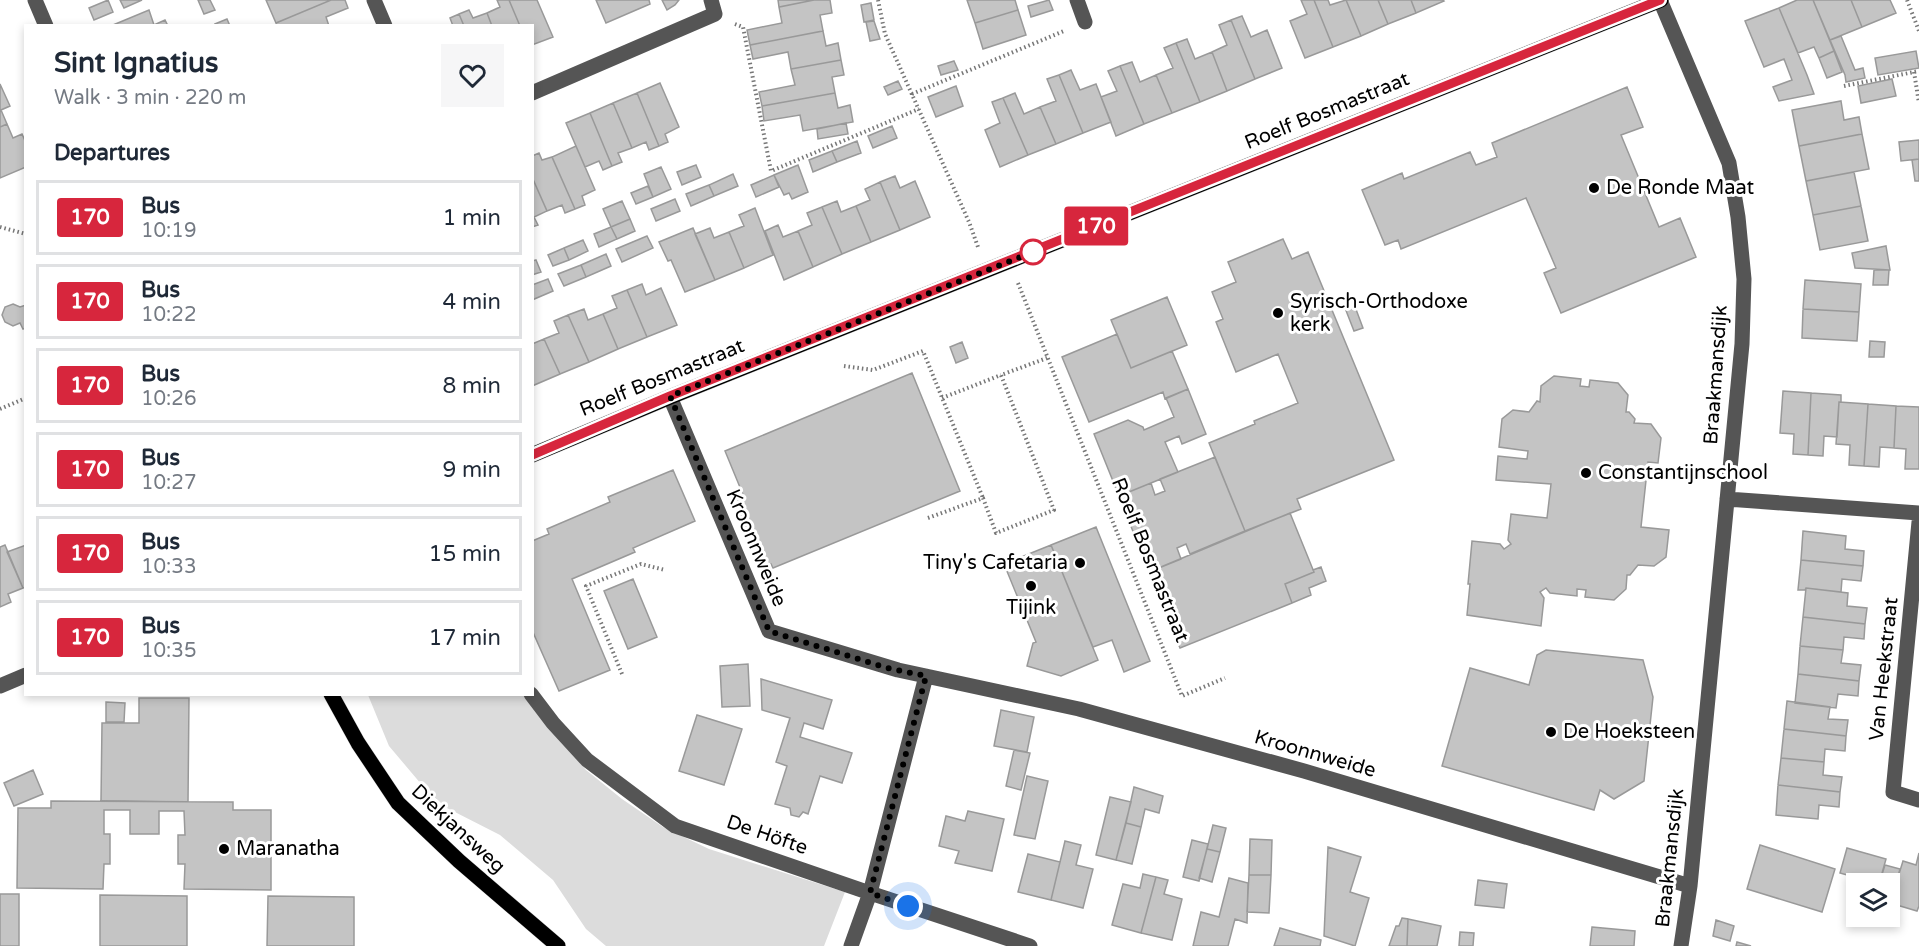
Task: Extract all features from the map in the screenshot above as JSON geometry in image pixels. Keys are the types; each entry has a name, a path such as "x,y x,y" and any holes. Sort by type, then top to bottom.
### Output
{"main road":[{"name":"Roelf Bosmastraat","path":"534,454 670,396 1660,0"},
{"name":"Diekjansweg","path":"332,696 358,743 398,803 459,861 558,946"}],"street":[{"path":"35,0 45,24"},
{"path":"374,0 384,24"},
{"path":"1077,0 1085,22"},
{"name":"Braakmansdijk","path":"1660,0 1729,163 1738,217 1744,279 1742,344 1689,886 1681,946"},
{"path":"534,92 713,7"},
{"name":"Kroonnweide","path":"670,396 769,631 887,668 1089,711 1304,771 1689,886"},
{"path":"1727,499 1919,513"},
{"name":"Van Heekstraat","path":"1919,522 1893,792 1919,800"},
{"path":"0,686 24,676"},
{"path":"851,946 870,893 926,676"},
{"name":"De Höfte","path":"533,696 553,723 587,760 675,826 1030,946"}],"path":[{"path":"879,0 885,34 969,222 986,271"},
{"path":"1907,0 1917,20 1919,31"},
{"path":"713,7 743,27 771,171 919,109"},
{"path":"912,94 1085,22"},
{"path":"1844,86 1917,72 1919,103"},
{"path":"0,227 24,233"},
{"name":"Roelf Bosmastraat","path":"1009,262 1182,696 1225,678"},
{"path":"844,366 873,370 923,351 996,533 1054,510 1001,375"},
{"path":"942,398 1048,358"},
{"path":"0,409 24,399"},
{"path":"928,518 983,498"},
{"path":"622,674 586,586 641,564 665,570"}],"shaded area":[{"path":"368,696 524,696 586,770 622,799 663,827 709,849 845,892 824,946 606,946 586,929 553,880 500,835 447,808 427,791 389,746"}],"building":[{"path":"108,0 113,12 94,20 89,8"},
{"path":"120,0 142,0 124,8"},
{"path":"198,0 210,0 215,10 204,14"},
{"path":"266,0 331,0 276,23"},
{"path":"331,0 345,0 348,8 326,17 328,24 276,23"},
{"path":"497,0 509,0 519,24 491,24 487,13 500,7"},
{"path":"509,0 537,0 553,37 534,44 534,24 519,24"},
{"path":"596,0 649,0 650,4 606,23"},
{"path":"662,0 679,0 667,10"},
{"path":"778,0 814,0 779,7"},
{"path":"814,0 830,0 832,13 820,15 823,31 750,45 747,30 782,23 779,7"},
{"path":"967,0 1015,0 1018,10 975,23"},
{"path":"1049,0 1053,10 1031,17 1028,6"},
{"path":"1301,0 1314,0 1333,47 1305,58 1290,21 1307,14"},
{"path":"1314,0 1328,0 1330,5 1346,0 1361,36 1333,47"},
{"path":"1346,0 1378,0 1388,24 1361,36"},
{"path":"1378,0 1411,0 1416,13 1388,24"},
{"path":"1411,0 1443,0 1444,1 1416,13"},
{"path":"1797,0 1813,0 1834,51 1819,58 1814,47 1798,53 1779,8"},
{"path":"1813,0 1851,0 1862,27 1830,40"},
{"path":"1851,0 1890,0 1896,13 1862,27"},
{"path":"871,3 874,20 864,22 861,5"},
{"path":"1779,8 1814,94 1779,101 1773,87 1792,80 1784,59 1764,67 1745,21"},
{"path":"149,10 154,24 115,24"},
{"path":"469,10 473,18 487,13 491,24 463,24 459,14"},
{"path":"1018,10 1026,35 983,49 975,23"},
{"path":"459,14 463,24 452,24 450,18"},
{"path":"1242,16 1251,37 1267,30 1282,68 1255,79 1231,20"},
{"path":"227,19 229,24 215,24"},
{"path":"1231,20 1255,79 1227,91 1212,52 1227,45 1219,25"},
{"path":"874,21 880,39 870,41 866,22"},
{"path":"823,31 826,46 838,43 841,60 791,69 788,52 753,59 750,45"},
{"path":"1841,36 1855,70 1863,68 1865,78 1846,82 1830,40"},
{"path":"1187,39 1195,59 1212,52 1227,91 1200,102 1176,43"},
{"path":"1176,43 1200,102 1172,113 1156,75 1173,68 1164,48"},
{"path":"1834,51 1842,72 1827,78 1819,58"},
{"path":"1916,51 1919,68 1878,75 1875,58"},
{"path":"841,60 844,75 832,77 835,93 762,106 759,92 795,85 791,69"},
{"path":"954,61 958,70 941,75 938,66"},
{"path":"1132,62 1140,82 1156,75 1172,113 1144,124 1120,66"},
{"path":"1120,66 1144,124 1116,136 1101,97 1117,91 1108,71"},
{"path":"1071,70 1080,90 1096,84 1111,122 1083,133 1059,75"},
{"path":"1059,75 1083,133 1056,144 1040,107 1056,101 1047,79"},
{"path":"1892,79 1896,96 1861,103 1858,86"},
{"path":"898,81 902,89 888,95 884,87"},
{"path":"660,83 679,127 665,134 668,142 659,146 637,93"},
{"path":"0,84 10,106 1,110 7,124 0,127"},
{"path":"956,86 963,106 936,117 928,97"},
{"path":"1627,87 1643,127 1621,135 1659,227 1680,218 1696,257 1561,313 1544,273 1556,268 1526,198 1401,249 1398,240 1385,245 1362,190 1402,173 1404,179 1470,152 1476,165 1497,157 1492,143"},
{"path":"637,93 659,146 649,150 646,142 632,148 613,103"},
{"path":"835,93 838,108 850,105 853,122 803,131 800,115 764,121 762,106"},
{"path":"1015,93 1024,114 1040,107 1056,144 1028,155 1003,98"},
{"path":"1003,98 1028,155 1000,167 985,130 1000,123 992,102"},
{"path":"1841,101 1844,120 1859,117 1862,134 1799,146 1792,110"},
{"path":"613,103 632,148 618,153 622,162 612,166 590,113"},
{"path":"590,113 612,166 603,170 599,161 585,167 566,123"},
{"path":"846,123 848,134 818,139 817,129"},
{"path":"7,124 13,138 22,134 24,168 0,178 0,127"},
{"path":"892,126 897,138 873,148 868,136"},
{"path":"1862,134 1869,169 1806,181 1799,146"},
{"path":"1919,140 1919,159 1901,161 1899,142"},
{"path":"857,141 861,153 837,162 832,151"},
{"path":"576,146 595,190 582,196 585,205 575,209 552,157"},
{"path":"832,151 837,162 813,172 809,160"},
{"path":"539,153 542,160 552,157 575,209 565,213 562,205 547,211 534,182 534,155"},
{"path":"1919,159 1919,181 1915,181 1912,160"},
{"path":"696,165 701,177 682,185 677,172"},
{"path":"798,165 808,192 792,199 789,193 784,195 774,175"},
{"path":"661,167 671,189 653,197 644,174"},
{"path":"1854,172 1861,206 1813,215 1806,181"},
{"path":"733,174 738,186 714,196 709,185"},
{"path":"774,175 779,187 756,197 751,185"},
{"path":"895,176 900,188 915,181 930,217 900,230 880,182"},
{"path":"534,182 547,211 534,217"},
{"path":"880,182 900,230 871,242 856,206 870,200 865,189"},
{"path":"709,185 714,196 691,206 686,194"},
{"path":"648,186 653,197 636,204 631,193"},
{"path":"675,199 680,211 656,221 651,209"},
{"path":"622,201 630,219 611,227 603,209"},
{"path":"837,201 841,212 856,206 871,242 842,254 822,207"},
{"path":"1861,206 1868,241 1820,250 1813,215"},
{"path":"822,207 842,254 813,267 798,231 812,225 807,213"},
{"path":"755,208 773,255 744,268 729,232 744,226 739,215"},
{"path":"630,219 635,231 617,239 611,227"},
{"path":"778,225 783,237 798,231 813,267 784,280 765,231"},
{"path":"611,227 617,239 599,247 594,234"},
{"path":"693,228 715,280 685,292 671,260 668,261 659,242"},
{"path":"710,228 714,238 729,232 744,268 715,280 695,234"},
{"path":"647,236 653,248 622,262 616,249"},
{"path":"1283,239 1292,259 1308,252 1394,460 1297,499 1301,509 1245,531 1209,443 1298,403 1278,354 1236,372 1216,322 1223,319 1212,292 1236,282 1228,262"},
{"path":"583,240 588,251 569,260 564,248"},
{"path":"1886,246 1890,270 1855,268 1852,253"},
{"path":"564,248 569,260 553,266 548,255"},
{"path":"606,254 611,266 586,277 581,265"},
{"path":"534,260 536,260 541,272 534,274"},
{"path":"581,265 586,277 564,286 558,274"},
{"path":"1874,270 1889,270 1888,285 1873,285"},
{"path":"548,279 553,291 534,299 534,284"},
{"path":"1805,280 1861,284 1859,312 1803,309"},
{"path":"642,284 646,295 661,288 677,325 647,337 627,290"},
{"path":"627,290 647,337 618,349 603,314 617,308 612,296"},
{"path":"1167,297 1187,345 1131,368 1111,320"},
{"path":"13,304 20,307 24,306 24,329 20,323 13,326 5,322 2,315 5,307"},
{"path":"1354,304 1363,328 1354,331 1345,308"},
{"path":"584,309 588,320 603,314 618,349 589,362 568,315"},
{"path":"1803,309 1859,312 1857,341 1802,338"},
{"path":"568,315 589,362 560,374 544,339 559,333 554,321"},
{"path":"1117,334 1131,368 1172,351 1188,389 1165,399 1163,392 1089,422 1062,357"},
{"path":"544,339 560,374 534,385 534,343"},
{"path":"1870,341 1885,342 1884,357 1869,357"},
{"path":"962,342 968,358 956,363 950,347"},
{"path":"912,373 960,491 773,568 771,564 762,568 734,501 744,497 725,451"},
{"path":"1554,376 1581,379 1580,386 1589,387 1590,380 1618,383 1628,395 1626,412 1629,412 1635,419 1634,423 1651,424 1661,438 1658,463 1648,462 1641,527 1669,530 1666,557 1654,566 1638,565 1630,575 1627,575 1626,589 1614,600 1585,597 1586,590 1577,589 1577,596 1550,593 1546,588 1540,592 1544,598 1541,626 1467,615 1472,541 1500,544 1504,549 1511,544 1508,540 1511,514 1547,518 1551,484 1496,480 1498,456 1527,459 1528,451 1499,447 1502,419 1513,410 1529,412 1537,401 1540,402 1541,386"},
{"path":"1188,389 1206,434 1182,444 1179,436 1165,442 1178,472 1119,496 1094,434 1128,420 1143,427 1144,430 1174,417 1166,398"},
{"path":"1783,391 1811,393 1808,455 1793,454 1794,434 1780,433"},
{"path":"1811,393 1841,395 1837,437 1824,436 1823,456 1808,455"},
{"path":"1839,402 1868,404 1864,466 1849,465 1850,445 1836,444"},
{"path":"1868,404 1896,406 1894,448 1880,447 1879,467 1864,466"},
{"path":"1896,406 1919,407 1919,469 1905,469 1906,449 1894,448"},
{"path":"1215,457 1245,531 1190,554 1186,544 1177,548 1181,559 1149,572 1119,496 1151,483 1155,495 1165,491 1160,479"},
{"path":"673,470 695,521 633,548 635,552 572,579 610,670 559,691 534,635 534,540 549,534 547,529 610,502 608,497"},
{"path":"1290,513 1314,572 1285,584 1292,603 1180,648 1149,572"},
{"path":"1096,527 1150,661 1124,672 1112,640 1093,647 1051,545"},
{"path":"1803,531 1846,536 1845,549 1864,551 1863,566 1801,560"},
{"path":"5,545 23,588 8,594 11,602 0,607 0,547"},
{"path":"1051,545 1098,660 1061,676 1027,666 1033,643 1036,642 1004,564"},
{"path":"24,546 24,588 23,588 7,552"},
{"path":"1801,560 1863,566 1861,581 1842,579 1841,592 1806,588 1798,590"},
{"path":"1321,567 1326,581 1309,588 1311,595 1292,603 1285,584"},
{"path":"633,579 657,637 628,649 604,591"},
{"path":"1806,588 1848,593 1847,606 1867,608 1865,624 1803,617"},
{"path":"1803,617 1865,624 1864,639 1844,637 1843,650 1800,646"},
{"path":"1800,646 1843,650 1841,663 1861,665 1859,681 1798,674"},
{"name":"De Hoeksteen","path":"1546,650 1643,660 1653,697 1644,781 1614,799 1600,790 1594,810 1442,766 1470,668 1529,685 1537,655"},
{"path":"748,664 750,706 722,707 720,666"},
{"path":"1798,674 1859,681 1858,696 1838,694 1836,708 1795,703"},
{"path":"761,679 832,700 823,729 804,723 800,737 852,753 842,783 820,776 808,814 803,812 799,817 791,815 790,808 775,804 787,766 776,762 790,718 762,710"},
{"path":"139,698 189,698 188,802 101,801 102,723 139,723"},
{"path":"1787,701 1830,707 1828,719 1848,720 1846,736 1784,729"},
{"path":"106,702 125,703 124,722 106,722"},
{"path":"1001,710 1034,717 1027,752 994,746"},
{"path":"697,715 742,729 724,785 679,771"},
{"path":"1784,729 1846,736 1845,751 1825,749 1824,762 1781,758"},
{"path":"1014,750 1030,753 1021,790 1006,786"},
{"path":"1781,758 1824,762 1823,775 1842,777 1840,792 1778,785"},
{"path":"33,770 43,794 14,806 4,783"},
{"path":"1027,776 1048,781 1035,839 1014,835"},
{"path":"1778,785 1840,792 1839,807 1819,805 1818,819 1776,815"},
{"path":"1134,787 1163,796 1159,813 1145,809 1141,827 1126,823"},
{"path":"1110,797 1131,802 1116,860 1096,855"},
{"name":"Maranatha","path":"51,801 233,802 233,810 271,810 271,890 184,889 185,864 178,864 178,835 185,835 184,811 159,811 159,834 130,834 130,810 104,810 104,834 110,834 110,864 104,864 103,889 17,888 18,808 51,808"},
{"path":"968,811 1004,819 992,871 955,863 959,851 939,846 946,816 965,821"},
{"path":"1126,823 1141,827 1132,864 1116,860"},
{"path":"1213,825 1226,828 1220,852 1207,849"},
{"path":"1250,839 1272,840 1271,875 1249,875"},
{"path":"1192,840 1208,844 1199,881 1183,877"},
{"path":"1065,841 1081,845 1076,865 1093,869 1083,908 1051,900"},
{"path":"1760,845 1835,869 1822,912 1747,889"},
{"path":"1328,847 1361,857 1350,892 1369,898 1355,946 1324,936"},
{"path":"1847,848 1886,859 1882,873 1840,873"},
{"path":"1207,849 1220,852 1212,882 1199,878"},
{"path":"1919,853 1919,906 1917,911 1900,906 1899,873 1903,861 1916,865"},
{"path":"1028,854 1060,862 1051,900 1018,892"},
{"path":"1885,865 1900,869 1899,873 1882,873"},
{"path":"1143,874 1156,877 1141,933 1112,925 1123,884 1140,888"},
{"path":"1249,875 1271,875 1269,913 1247,912"},
{"path":"1156,877 1168,880 1164,894 1182,899 1172,940 1141,933"},
{"path":"1229,878 1248,883 1247,923 1235,919 1228,946 1193,946 1201,912 1219,917"},
{"path":"1478,880 1507,884 1504,908 1475,905"},
{"path":"0,894 19,894 19,946 0,946"},
{"path":"100,895 187,896 187,946 100,946"},
{"name":"Maranatha","path":"268,896 354,897 354,946 267,946"},
{"path":"1402,918 1408,919 1407,946 1389,946 1396,926 1399,926"},
{"path":"1408,919 1441,926 1437,946 1407,946"},
{"path":"1716,920 1734,926 1730,941 1713,936"},
{"path":"1592,927 1635,931 1634,946 1590,946"},
{"path":"1280,928 1321,940 1320,946 1274,946"},
{"path":"1460,932 1474,933 1473,946 1459,946"},
{"path":"1737,942 1751,946 1736,946"}],"bus line":[{"name":"170","path":"534,454 670,396 1660,0"}],"place":[{"name":"De Ronde Maat","path":"1594,188"},
{"name":"Syrisch-Orthodoxe kerk","path":"1278,313"},
{"name":"Constantijnschool","path":"1586,473"},
{"name":"Tiny's Cafetaria","path":"1080,563"},
{"name":"Tijink","path":"1031,586"},
{"name":"De Hoeksteen","path":"1551,732"},
{"name":"Maranatha","path":"224,849"}],"route":[{"path":"908,906 870,893 926,676 887,668 769,631 670,396 1033,252"}]}
